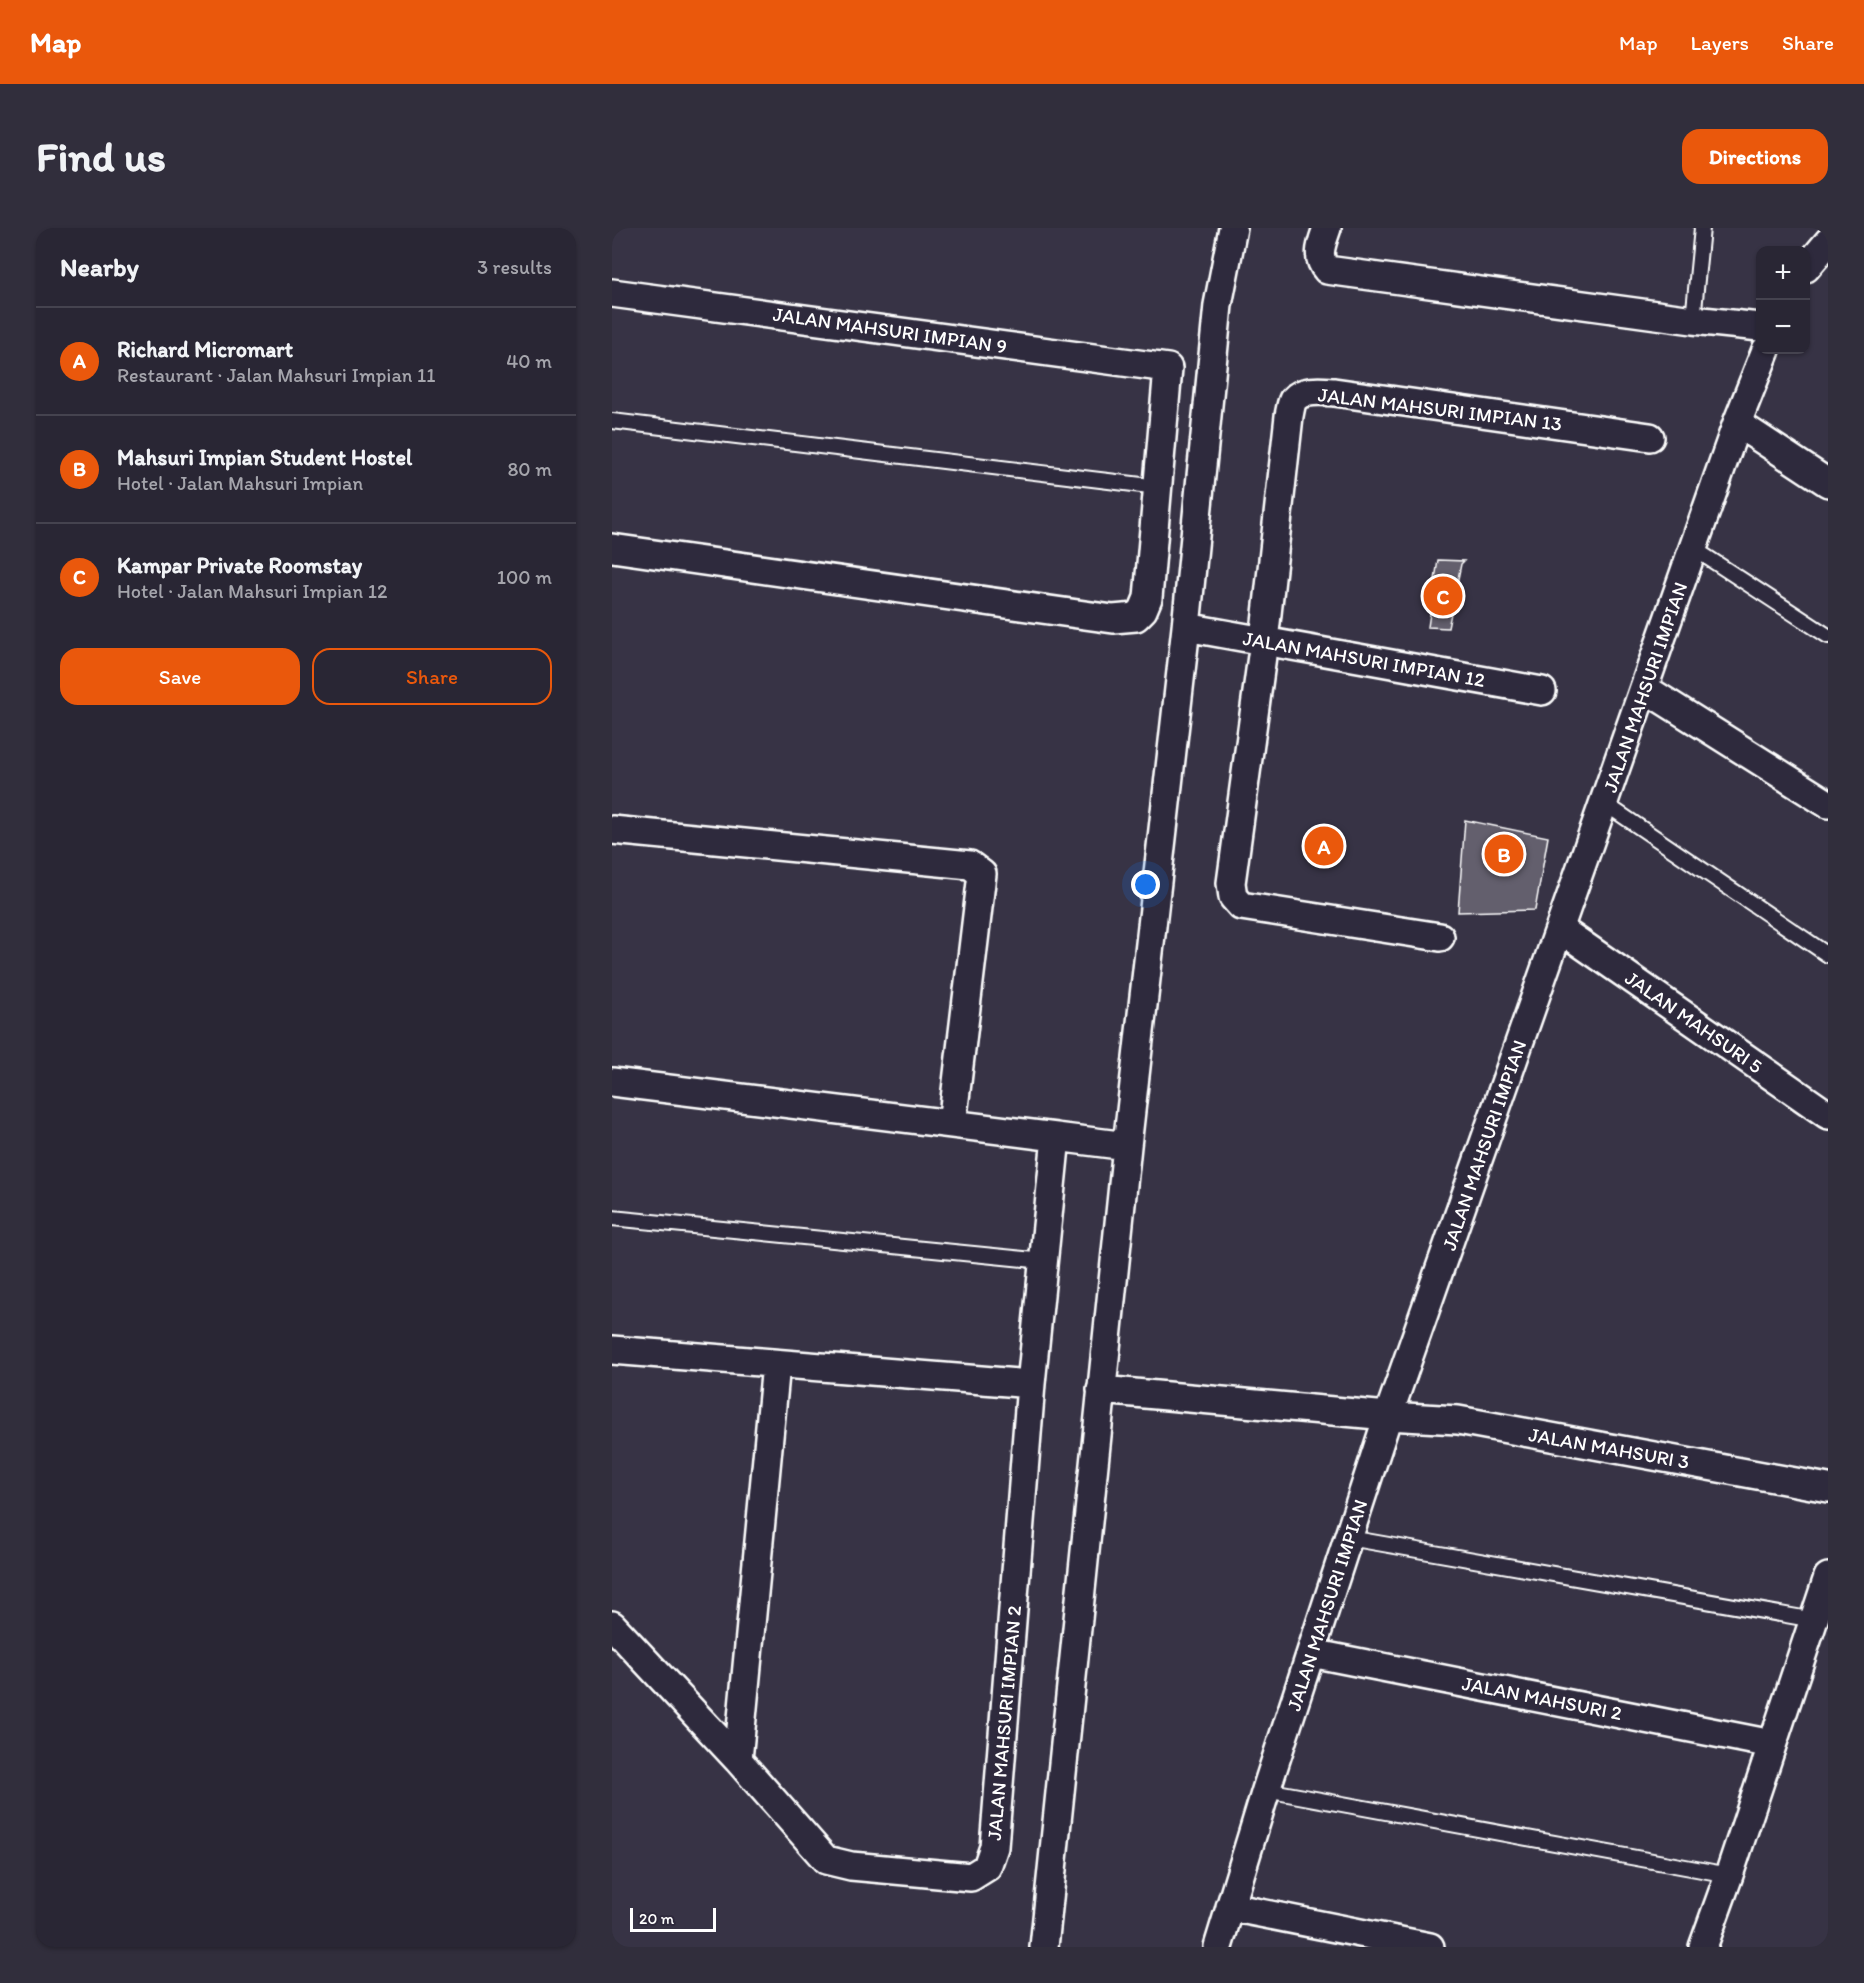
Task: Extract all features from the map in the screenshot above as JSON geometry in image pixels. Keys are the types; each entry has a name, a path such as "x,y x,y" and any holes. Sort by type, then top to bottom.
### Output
{"street":[{"path":"1044,1947 1126,1146 1186,627 1218,305 1233,228"},
{"path":"1327,228 1320,252 1321,264 1327,270 1756,326"},
{"path":"1810,263 1828,242"},
{"name":"JALAN MAHSURI IMPIAN 9","path":"612,293 1168,368 1158,487"},
{"name":"JALAN MAHSURI IMPIAN","path":"1218,1947 1266,1790 1388,1416 1737,423 1764,354"},
{"name":"JALAN MAHSURI IMPIAN 13","path":"1440,937 1240,906 1233,897 1231,883 1264,641 1289,416 1293,400 1303,394 1317,391 1334,392 1650,437"},
{"path":"1737,423 1828,483"},
{"path":"612,548 1113,619 1136,617 1148,598 1158,487"},
{"name":"JALAN MAHSURI IMPIAN 12","path":"1186,627 1542,691"},
{"path":"1644,688 1828,804"},
{"path":"612,830 970,865 981,874 952,1124"},
{"name":"JALAN MAHSURI 5","path":"1560,929 1828,1115"},
{"path":"612,1082 1126,1146"},
{"name":"JALAN MAHSURI IMPIAN 2","path":"612,1625 738,1760 826,1860 851,1866 971,1877 987,1867 994,1847 1031,1384 1056,1137"},
{"path":"612,1350 1031,1384"},
{"path":"738,1760 776,1364"},
{"name":"JALAN MAHSURI 3","path":"1101,1390 1388,1416 1458,1420 1828,1488"},
{"path":"1703,1947 1730,1875 1828,1577"},
{"name":"JALAN MAHSURI 2","path":"1311,1653 1772,1744"},
{"path":"1230,1907 1430,1947"}],"lane":[{"path":"1693,320 1702,228"},
{"path":"612,421 1158,487"},
{"path":"1693,548 1828,636"},
{"path":"1604,803 1828,955"},
{"path":"612,1218 1044,1261"},
{"path":"1349,1539 1814,1620"},
{"path":"1266,1790 1730,1875"}],"building":[{"path":"1438,560 1464,561 1461,564 1448,628 1428,627"},
{"path":"1465,820 1548,837 1535,910 1458,912"}],"place":[{"name":"Kampar Private Roomstay","path":"1443,596"},
{"name":"Richard Micromart","path":"1324,846"},
{"name":"Mahsuri Impian Student Hostel","path":"1504,854"}]}
